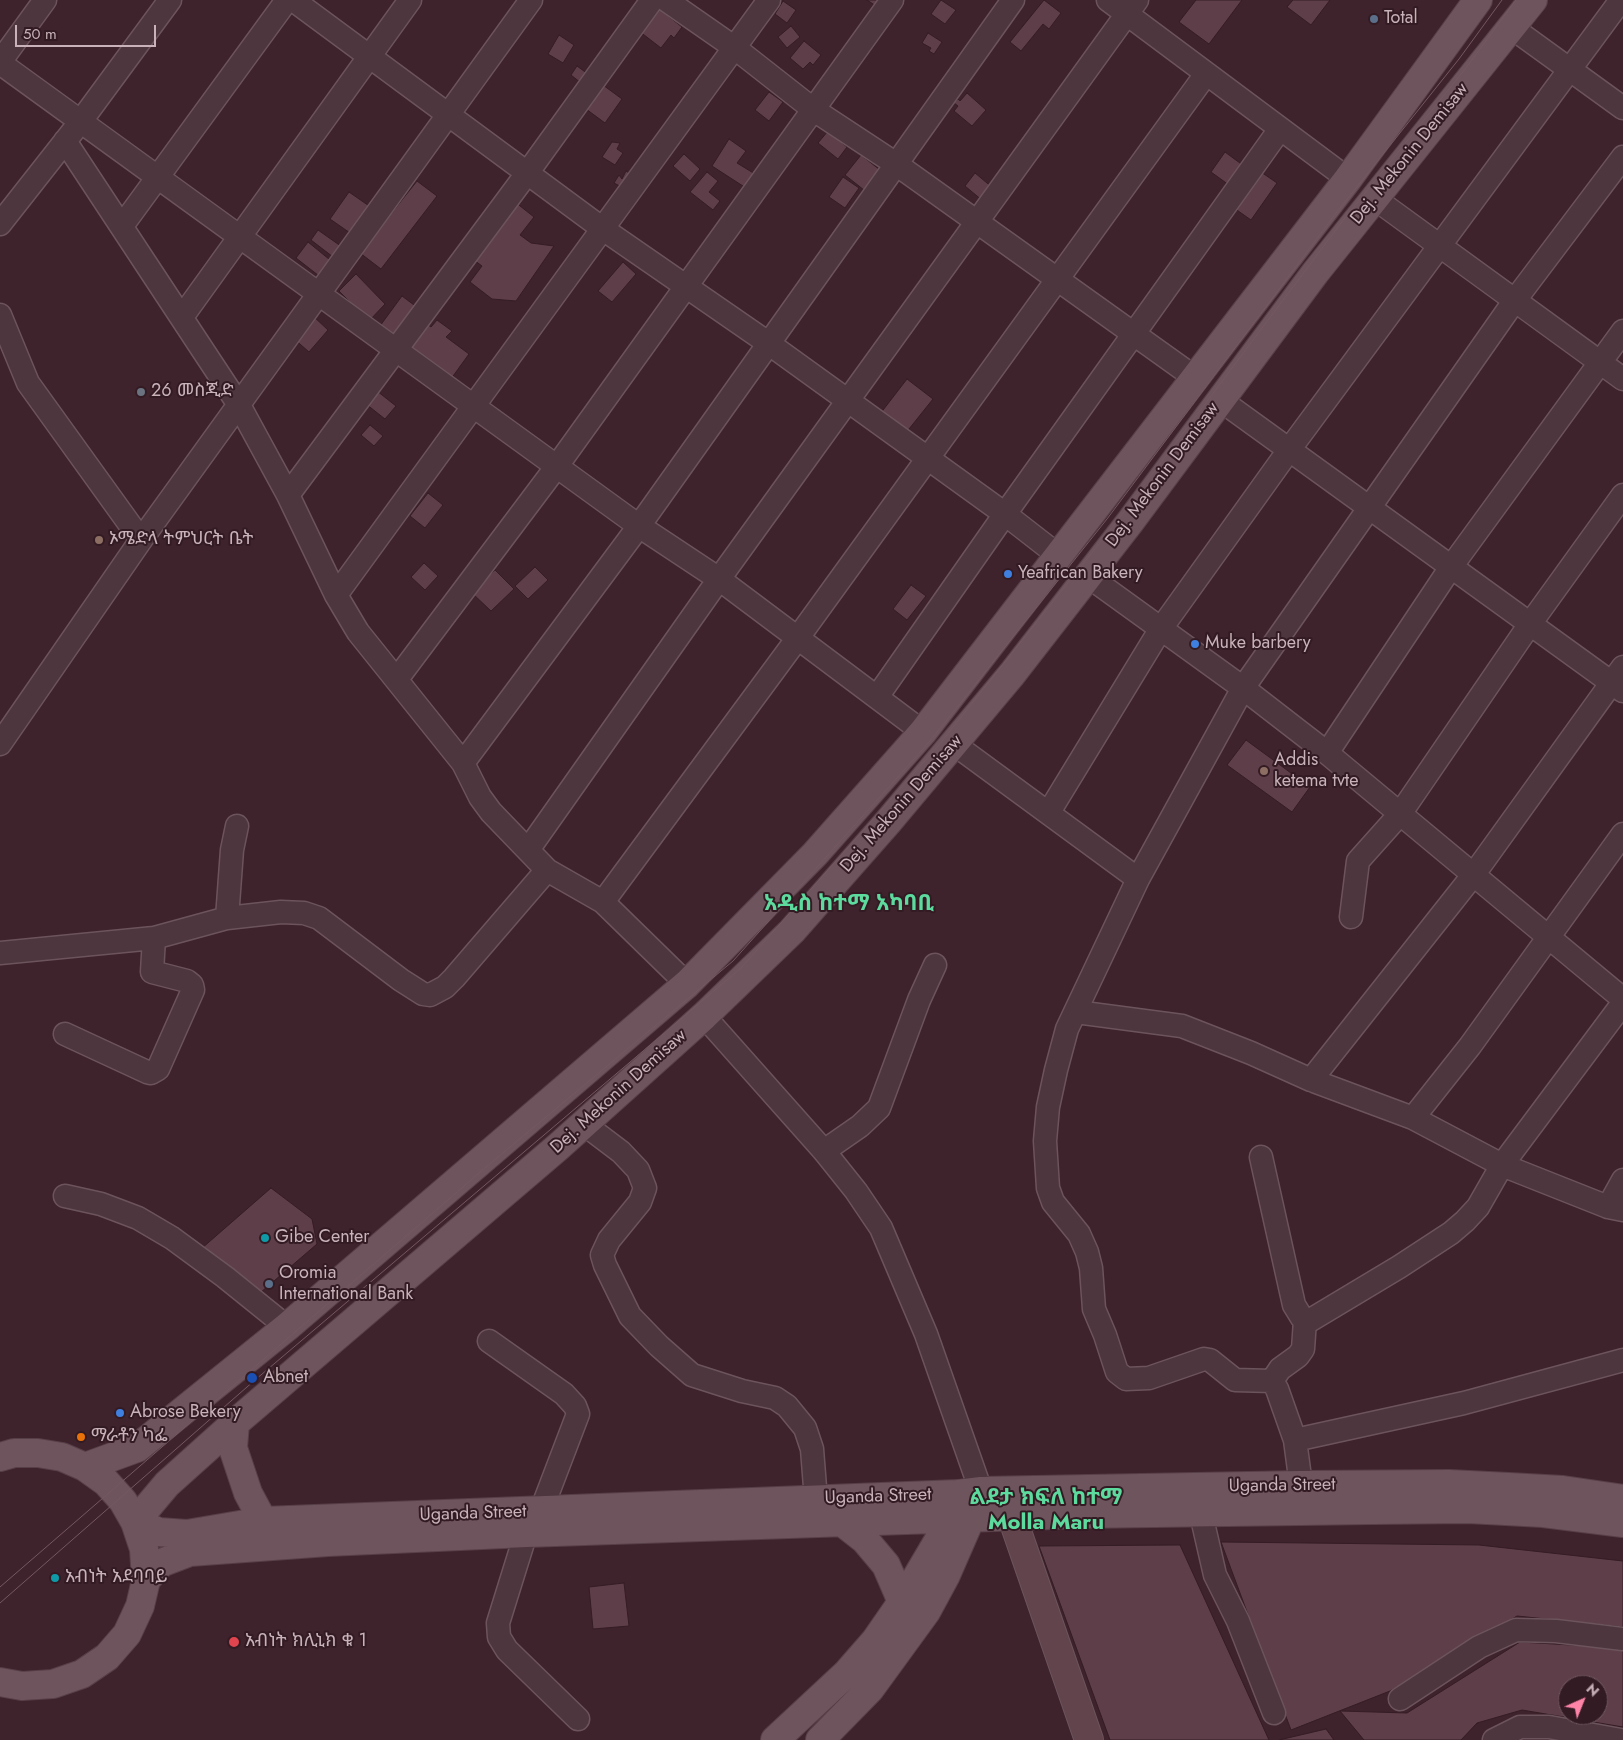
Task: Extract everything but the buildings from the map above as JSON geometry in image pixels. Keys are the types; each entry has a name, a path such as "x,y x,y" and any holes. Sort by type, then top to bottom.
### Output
{"main road":[{"name":"Dej. Mekonin Demisaw","path":"85,1467 136,1448 287,1327 687,984 814,854 923,732 1348,179 1478,0"},
{"name":"Dej. Mekonin Demisaw","path":"135,1522 162,1489 236,1423 584,1124 704,1016 792,931 954,744 1088,576 1219,399 1374,198 1533,0"},
{"path":"236,1423 233,1448 248,1493 263,1521"},
{"path":"0,1457 14,1453 38,1453 62,1458 85,1467 106,1482 118,1495 135,1522 144,1549 146,1580 140,1606 127,1634 107,1657 82,1674 53,1684 22,1686 0,1682"},
{"name":"Uganda Street","path":"135,1522 159,1532 187,1534 263,1521 842,1522 966,1505 1300,1485 1469,1485 1563,1490 1623,1499"},
{"name":"Uganda Street","path":"146,1580 161,1563 190,1552 328,1542 533,1522 816,1500 966,1505 1012,1516 1468,1509 1543,1513 1623,1523"},
{"path":"775,1740 847,1673 875,1641 966,1505"},
{"path":"820,1740 870,1689 901,1649 926,1612 966,1505"},
{"path":"1012,1516 1089,1740"},
{"path":"842,1522 865,1540 886,1565 902,1602"}],"street":[{"path":"45,0 0,63 156,178 320,293 639,526 719,579 923,732"},
{"path":"0,224 81,121 170,0"},
{"path":"122,226 287,0"},
{"path":"293,0 528,172 602,229 848,400 1005,514 1059,556"},
{"path":"182,318 410,0"},
{"path":"0,744 141,540 531,0"},
{"path":"288,495 528,172 652,0"},
{"path":"666,0 735,48 814,110 896,164 1134,336 1194,377"},
{"path":"336,595 769,0"},
{"path":"397,679 557,466 892,0"},
{"path":"463,763 639,526 1013,0"},
{"path":"1108,0 1132,7 1206,74 1348,179"},
{"path":"1049,812 1160,630 1289,450 1621,0"},
{"path":"528,850 719,579 1132,7"},
{"path":"1511,28 1623,108"},
{"path":"603,902 797,639 1206,74"},
{"path":"877,697 1005,514 1134,336 1280,129"},
{"path":"65,141 239,405 288,495 336,595 358,632 463,763 486,804 528,850 547,870 603,902 687,984"},
{"path":"1272,1381 1235,1380 1210,1360 1204,1359 1149,1378 1126,1378 1117,1372 1106,1334 1094,1309 1091,1268 1087,1252 1079,1234 1053,1202 1048,1188 1045,1141 1048,1107 1067,1029 1138,879 1243,688 1515,300 1623,157"},
{"path":"1374,198 1623,378"},
{"path":"0,315 28,383 141,540"},
{"path":"1327,752 1451,567 1623,331"},
{"path":"1219,399 1530,624 1619,680 1474,874 1311,1080"},
{"path":"1351,917 1358,861 1400,814 1530,624 1623,495"},
{"path":"1088,576 1160,630 1243,688 1327,752 1474,874 1548,939 1623,999"},
{"path":"954,744 1138,879"},
{"path":"228,918 232,850 237,826"},
{"path":"1413,1118 1470,1046 1623,834"},
{"path":"0,953 154,938 228,918 281,912 304,913 319,918 408,984 423,994 430,995 445,987 454,978 547,870"},
{"path":"65,1034 151,1074 158,1069 193,990 192,985 187,981 152,972 154,938"},
{"path":"824,1151 860,1126 879,1108 919,1000 935,965"},
{"path":"1305,1320 1315,1319 1352,1297 1451,1233 1478,1207 1502,1166 1623,1003"},
{"path":"1076,1012 1182,1026 1251,1053 1311,1080 1413,1118 1502,1166 1615,1208 1623,1180"},
{"path":"704,1016 824,1151 870,1210 895,1258 926,1334 966,1505"},
{"path":"584,1124 621,1152 638,1170 646,1188 640,1202 609,1240 602,1254 605,1265 630,1316 658,1346 692,1375 742,1391 775,1398 787,1406 806,1428 810,1442 816,1500"},
{"path":"1261,1157 1294,1305 1305,1320 1303,1349 1298,1356 1280,1369 1272,1381"},
{"path":"65,1196 101,1204 138,1218 155,1228 225,1277 287,1327"},
{"path":"489,1341 564,1394 575,1406 578,1414 533,1522 498,1623 499,1637 507,1650 578,1719"},
{"path":"1295,1440 1464,1403 1623,1360"},
{"path":"1272,1381 1277,1389 1295,1440 1300,1485"},
{"path":"1202,1514 1215,1575 1238,1621 1274,1713"},
{"path":"1400,1699 1478,1647 1516,1630 1556,1631 1623,1639"},
{"path":"1494,1740 1520,1727 1549,1727 1621,1740"}],"tram line":[{"path":"0,1587 486,1167 733,961 930,741 1107,519 1336,213 1459,59 1502,0"},
{"path":"0,1603 255,1380 741,968 938,746 1114,525 1344,219 1466,68 1516,0"}],"place":[{"name":"Total","path":"1374,19"},
{"name":"26 መስጂድ","path":"141,392"},
{"name":"ኦሜድላ ትምህርት ቤት","path":"99,540"},
{"name":"Yeafrican Bakery","path":"1008,574"},
{"name":"Muke barbery","path":"1195,644"},
{"name":"Addis ketema tvte","path":"1264,771"},
{"name":"Gibe Center","path":"265,1238"},
{"name":"Oromia International Bank","path":"269,1284"},
{"name":"Abnet","path":"252,1378"},
{"name":"Abrose Bekery","path":"120,1413"},
{"name":"ማራቶን ካፌ","path":"81,1437"},
{"name":"አብነት አደባባይ","path":"55,1578"},
{"name":"አብነት ክሊኒክ ቁ 1","path":"234,1642"}],"district":[{"name":"አዲስ ከተማ አካባቢ","path":"849,905"},
{"name":"ልደታ ክፍለ ከተማ Molla Maru","path":"1046,1512"}]}
